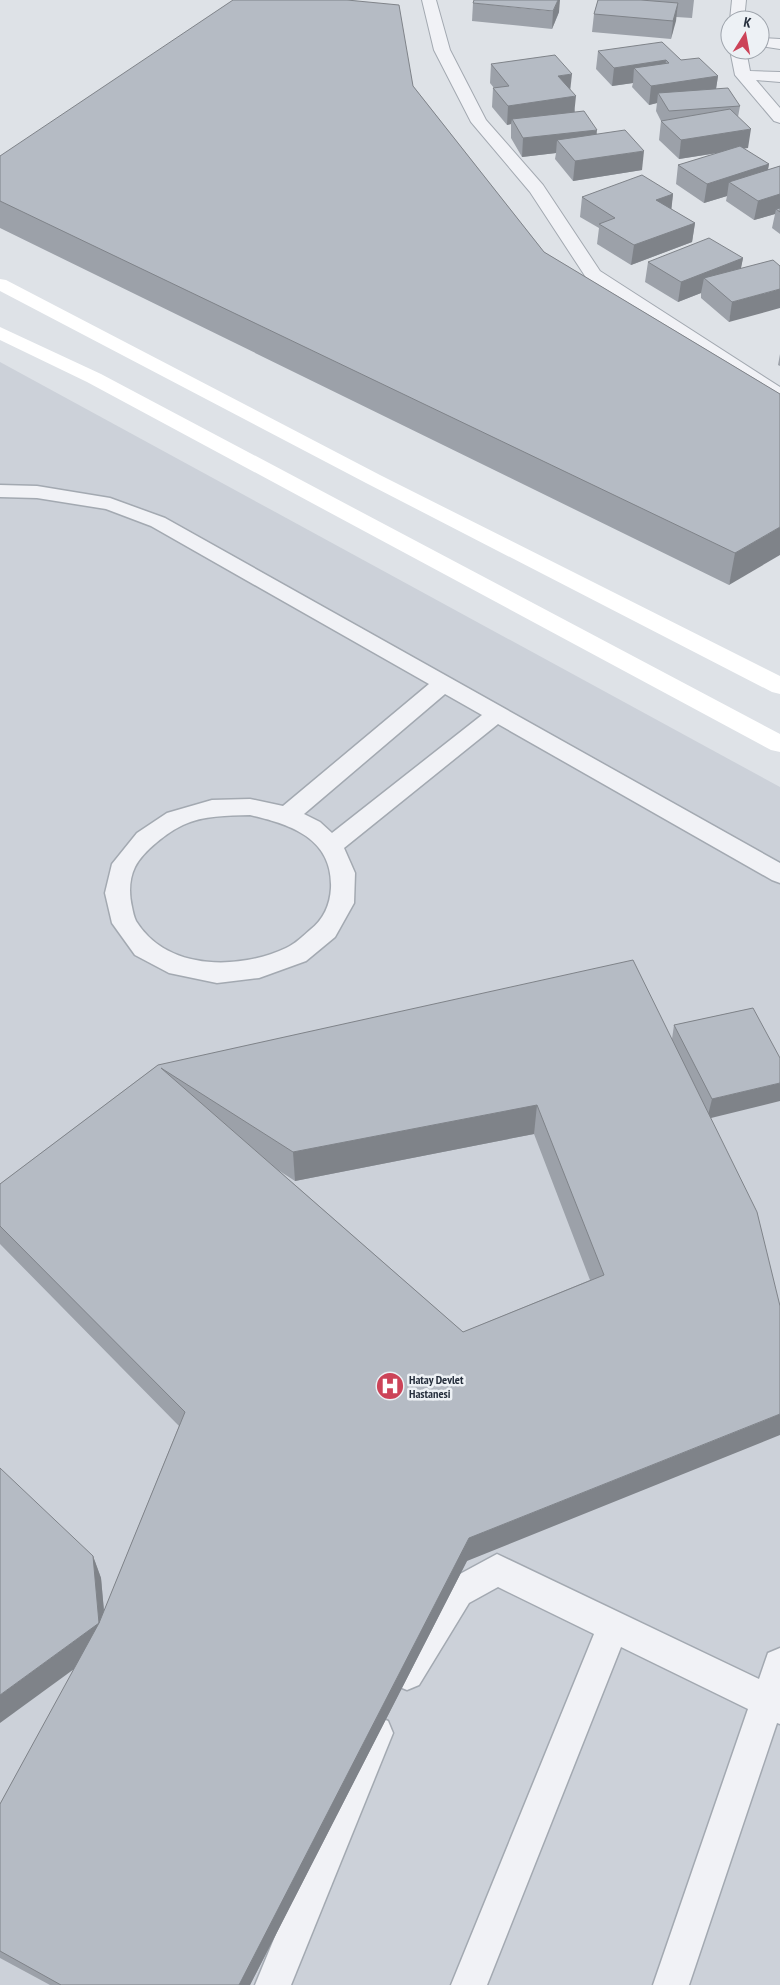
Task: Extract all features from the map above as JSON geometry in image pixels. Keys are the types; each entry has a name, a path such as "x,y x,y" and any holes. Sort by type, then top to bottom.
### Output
{"street":[{"path":"429,0 442,50 478,122 538,189 593,275 780,396"},
{"path":"740,60 744,75 780,118"},
{"path":"744,75 780,77"},
{"path":"0,284 374,479 780,686"},
{"path":"0,333 94,378 780,744"}],"lane":[{"path":"0,491 37,492 110,504 158,522 780,874"},
{"path":"287,815 444,684"},
{"path":"331,846 497,714"},
{"path":"250,807 287,815 312,828 331,846 343,873 342,903 326,931 297,954 259,969 218,973 178,966 144,948 124,923 117,894 124,864 145,839 175,819 212,808 250,807"},
{"path":"273,1985 389,1702 458,1592 497,1570 774,1704"},
{"path":"469,1985 613,1626"},
{"path":"671,1985 774,1704 780,1665"}],"shaded area":[{"name":"Hatay Devlet Hastanesi","path":"0,362 780,787 780,1985 0,1985"}],"building":[{"path":"233,0 347,0 399,5 413,86 544,252 780,394 780,527 735,553 0,201 0,156"},
{"path":"474,0 558,0 553,11 473,3"},
{"path":"598,0 641,0 678,3 673,21 594,14"},
{"path":"662,42 681,60 699,58 718,76 651,86 634,68 669,63 666,60 614,68 598,51"},
{"path":"555,55 572,74 558,76 576,96 508,106 493,88 509,86 491,64"},
{"path":"728,88 740,106 669,111 658,93"},
{"path":"730,109 751,129 681,140 661,121"},
{"path":"584,111 597,130 523,138 512,119"},
{"path":"625,130 644,151 575,161 557,140"},
{"path":"740,146 769,164 707,184 678,165"},
{"path":"780,166 780,194 758,201 729,182"},
{"path":"642,175 673,194 656,200 695,223 634,245 599,224 615,218 582,197"},
{"path":"709,238 743,258 681,282 648,262"},
{"path":"773,260 780,266 780,289 732,302 704,278"},
{"path":"633,960 757,1212 780,1306 780,1414 469,1538 239,1985 61,1985 0,1951 0,1804 99,1623 185,1412 0,1226 0,1184 158,1065","holes":["161,1068 293,1152 537,1105 604,1275 463,1332"]},
{"path":"753,1008 780,1058 780,1083 712,1099 674,1025"},
{"path":"0,1468 93,1556 99,1623 0,1695"}],"place":[{"name":"Hatay Devlet Hastanesi","path":"390,1386"}]}
